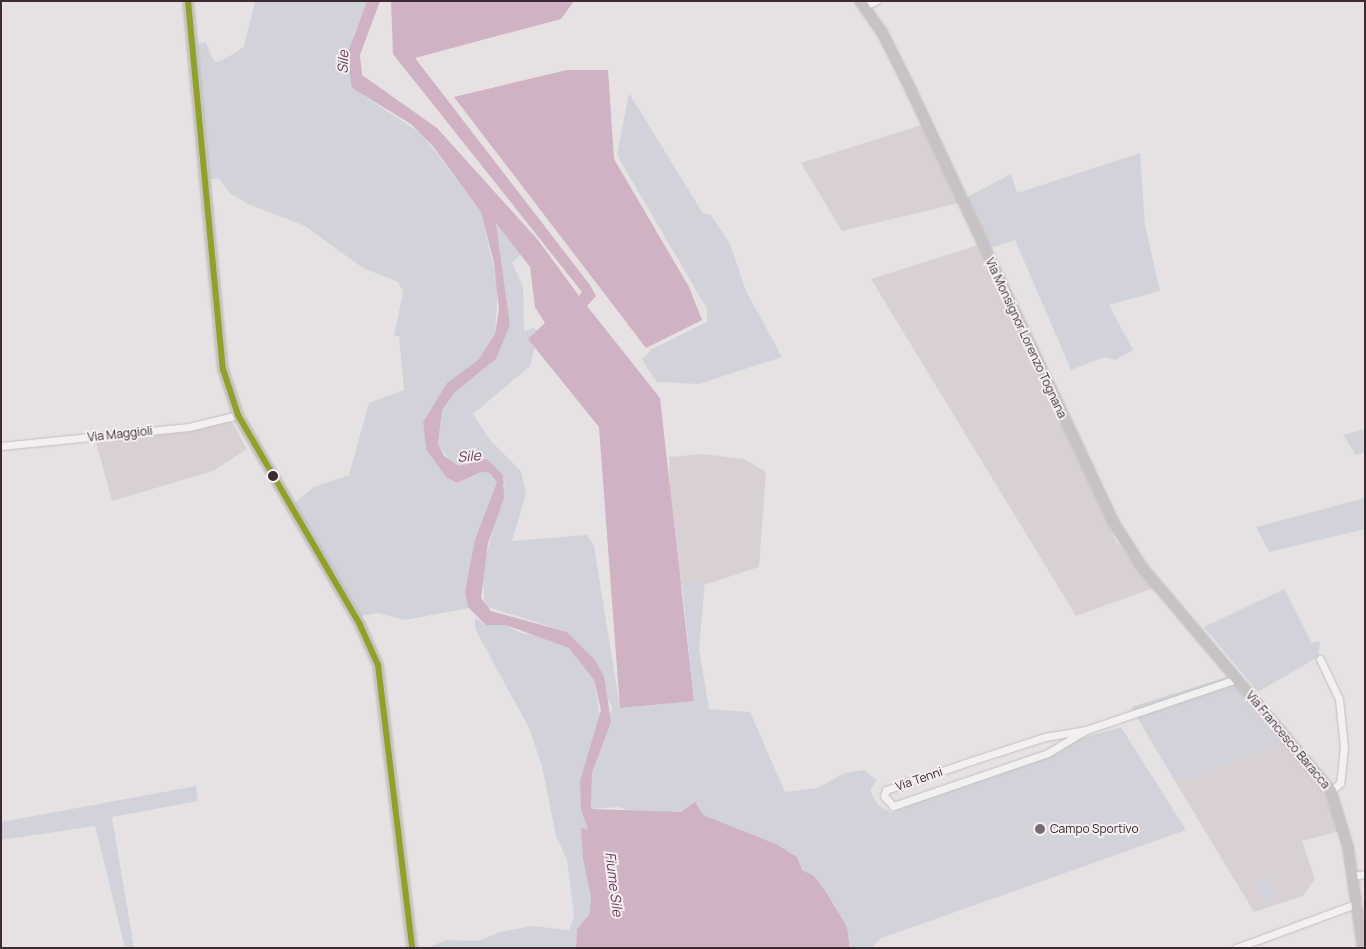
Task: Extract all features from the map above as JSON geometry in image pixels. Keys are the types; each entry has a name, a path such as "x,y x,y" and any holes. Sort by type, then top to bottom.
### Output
{"street":[{"path":"188,1 220,352 238,415 373,653 382,688 412,948"},
{"path":"862,4 876,1"},
{"name":"Via Monsignor Lorenzo Tognana","path":"862,4 911,90 1112,520 1142,567 1219,657"},
{"name":"Via Maggioli","path":"1,446 189,427 238,415"},
{"name":"Via Francesco Baracca","path":"1219,657 1331,791 1353,876 1363,948"},
{"name":"Via Francesco Baracca","path":"1320,659 1339,699 1344,748 1340,783 1331,791"},
{"name":"Via Tenni","path":"1086,730 1058,746 893,806 884,796 886,790 1055,735 1086,730 1237,679"},
{"path":"1055,735 1058,746"},
{"path":"1353,876 1365,874"},
{"path":"1236,948 1358,903"}],"shaded area":[{"path":"255,1 367,1 353,37 352,88 422,134 481,212 498,287 495,334 478,360 447,384 423,422 426,449 446,477 457,483 481,472 490,473 497,481 475,539 465,592 469,608 405,620 378,613 360,616 293,504 314,487 349,475 369,403 404,390 399,336 394,336 403,292 398,282 363,268 305,226 248,204 230,193 219,179 207,179 195,44 206,42 213,60 218,62 237,52 244,46"},
{"path":"629,93 702,212 711,215 730,244 746,291 782,357 699,384 657,382 642,359 652,349 707,322 707,309 617,155"},
{"path":"922,125 959,203 842,231 801,163"},
{"path":"1140,153 1145,225 1160,291 1109,305 1133,350 1116,360 1104,357 1071,370 1015,240 990,248 967,197 1011,174 1017,193"},
{"path":"496,222 524,252 512,263 523,286 524,331 534,328 539,333 530,366 473,414 490,440 521,471 526,494 512,541 587,535 594,546 620,708 694,701 682,584 705,581 699,649 709,709 750,712 785,792 817,788 845,773 864,770 877,780 870,790 878,805 891,813 1067,742 1121,727 1186,830 882,938 870,948 850,948 847,927 826,892 814,876 802,870 797,857 776,844 703,815 638,814 619,807 591,809 592,773 612,707 567,632 485,606 482,571 505,484 475,460 459,466 451,462 438,445 442,412 455,392 496,359 510,325"},
{"path":"978,245 1117,543 1156,587 1076,616 871,279"},
{"path":"232,422 247,449 213,471 112,501 96,442"},
{"path":"1365,429 1365,452 1356,455 1343,435"},
{"path":"703,454 744,459 766,472 759,567 707,584 672,585 669,457"},
{"path":"1365,498 1365,529 1269,552 1256,527"},
{"path":"1284,589 1312,643 1320,641 1318,657 1258,692 1204,627"},
{"path":"475,618 486,625 506,625 521,633 549,637 569,648 594,680 601,723 581,809 588,830 583,859 591,897 589,915 577,929 576,948 427,948 446,940 479,941 500,932 533,926 569,930 574,916 567,860 556,836 542,766 529,728 475,629"},
{"path":"1230,676 1287,740 1176,783 1131,707"},
{"path":"1287,740 1327,791 1340,831 1302,841 1315,879 1303,896 1254,912 1176,783"},
{"path":"196,786 198,801 112,817 134,948 125,948 95,826 1,840 1,822"},
{"path":"1269,877 1277,900 1265,904 1258,881"}],"water":[{"name":"Fiume Sile","path":"367,1 380,1 360,55 362,75 437,128 538,240 579,296 582,292 393,54 391,1 574,1 561,19 415,58 590,285 596,296 587,306 660,398 694,701 620,708 599,427 528,339 545,323 535,307 530,267 496,223 510,325 496,359 455,392 442,411 438,444 444,456 459,466 487,459 503,475 504,498 488,543 481,598 491,611 567,632 594,659 604,676 611,722 592,773 591,809 681,812 695,802 703,815 776,844 797,857 802,870 814,876 826,892 847,927 850,948 576,948 577,929 589,915 591,898 583,859 581,828 588,830 581,809 580,781 601,710 594,680 569,648 506,625 486,625 468,607 465,592 475,539 497,482 490,473 481,472 457,483 446,477 426,449 423,422 447,383 478,360 495,334 499,309 494,263 481,212 432,145 411,124 352,88 347,55"},
{"path":"567,70 608,70 614,159 689,287 702,320 646,348 454,97"}],"transit line":[{"path":"188,1 223,369 238,415 360,625 378,665 412,948"}],"place":[{"name":"Campo Sportivo","path":"1040,829"}],"water label":[{"name":"Sile","path":"343,62"},
{"name":"Sile","path":"469,456"}]}
